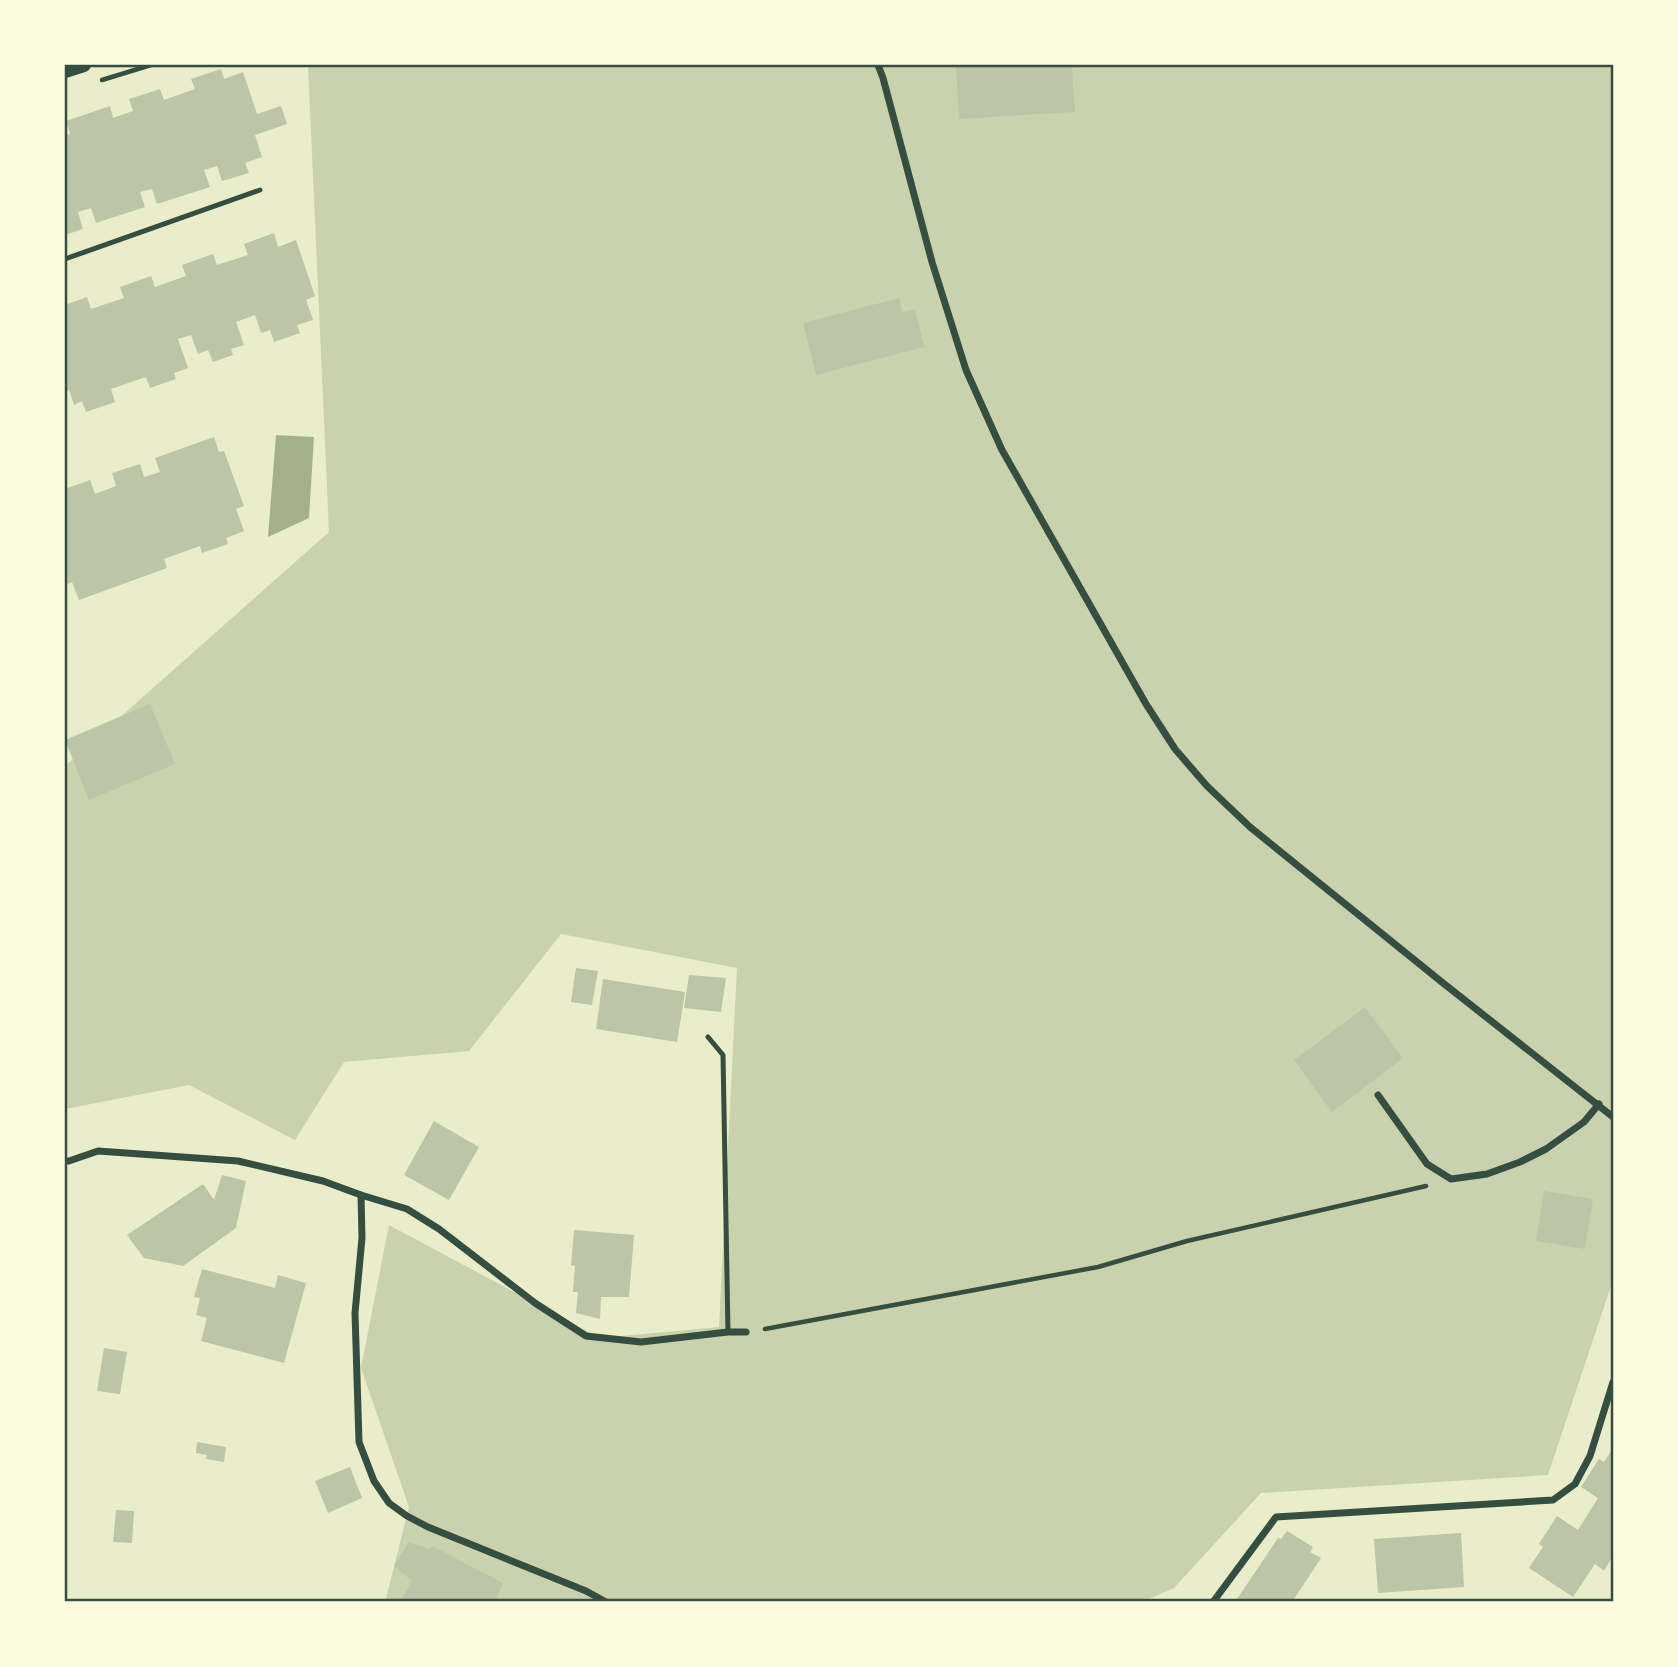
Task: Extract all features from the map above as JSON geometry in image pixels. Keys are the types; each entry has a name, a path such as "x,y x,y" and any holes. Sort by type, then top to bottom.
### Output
{"main road":[{"path":"65,71 83,65"}],"street":[{"path":"878,65 932,262 966,370 1003,450 1146,704 1175,749 1206,786 1250,827 1613,1117"},
{"path":"1378,1095 1427,1164 1451,1179 1487,1174 1546,1149 1584,1122 1599,1104"},
{"path":"65,1161 98,1151 238,1161 323,1181 407,1209 535,1303 586,1336 641,1342 747,1332"},
{"path":"361,1195 362,1238 355,1313 359,1442 374,1481 389,1503 428,1527 586,1591 606,1602"},
{"path":"1213,1602 1276,1517 1553,1500 1575,1484 1585,1466 1613,1382"}],"lane":[{"path":"65,259 260,190"},
{"path":"708,1037 723,1055 728,1332"}],"path":[{"path":"102,81 151,65"},
{"path":"747,1332 1098,1267 1187,1241 1451,1179"}],"shaded area":[{"path":"308,65 1613,65 1613,1280 1548,1475 1261,1493 1174,1588 1142,1602 385,1602 409,1507 361,1368 389,1225 600,1338 719,1327 737,968 561,934 469,1051 344,1062 295,1140 189,1085 65,1109 65,766 329,532"},
{"path":"276,435 314,437 309,518 268,537"}],"building":[{"path":"956,65 1072,65 1075,112 959,119"},
{"path":"221,69 224,79 243,72 257,114 281,106 287,124 255,135 262,157 245,163 249,173 222,181 217,166 204,170 210,187 157,204 152,189 140,192 145,207 96,223 91,208 78,212 83,229 65,235 65,135 70,134 66,121 110,106 113,118 133,111 129,99 160,89 164,100 195,89 191,79"},
{"path":"274,233 278,247 296,240 315,296 306,300 313,320 297,325 300,333 274,342 270,330 261,333 255,315 236,322 244,345 231,349 233,355 213,362 208,350 198,354 191,335 178,339 188,368 174,373 176,379 150,388 146,377 111,389 115,402 86,412 82,401 74,405 69,390 65,392 65,305 87,297 91,309 124,298 120,287 151,276 155,287 186,276 182,265 213,254 217,265 248,255 244,244"},
{"path":"899,298 902,312 915,309 924,347 816,375 803,323"},
{"path":"214,437 219,452 224,451 244,506 236,509 244,531 226,538 228,544 202,553 200,546 164,559 167,568 79,600 72,582 66,585 65,583 65,489 90,480 95,494 116,486 112,473 140,464 144,477 160,472 155,458"},
{"path":"150,704 175,764 89,800 65,740"},
{"path":"576,968 598,971 592,1005 571,1002"},
{"path":"689,975 726,978 721,1012 684,1008"},
{"path":"603,979 685,992 677,1042 596,1029"},
{"path":"1365,1007 1403,1058 1332,1112 1294,1060"},
{"path":"434,1121 479,1147 449,1200 404,1175"},
{"path":"222,1175 246,1181 236,1228 183,1266 144,1258 127,1235 203,1184 214,1200"},
{"path":"1544,1191 1593,1199 1585,1249 1536,1241"},
{"path":"574,1230 634,1235 629,1297 601,1297 600,1319 576,1313 578,1292 573,1292 575,1266 571,1265"},
{"path":"202,1269 275,1288 278,1275 306,1283 284,1363 201,1341 207,1318 196,1315 200,1298 194,1297"},
{"path":"104,1348 127,1352 120,1394 97,1391"},
{"path":"197,1442 226,1447 224,1462 206,1459 207,1455 196,1453"},
{"path":"1613,1448 1613,1556 1604,1571 1595,1564 1573,1597 1529,1568 1543,1547 1539,1544 1557,1516 1578,1530 1598,1498 1581,1487 1599,1459 1604,1462"},
{"path":"350,1467 362,1498 328,1513 315,1481"},
{"path":"116,1510 134,1511 132,1543 113,1542"},
{"path":"1287,1531 1313,1547 1310,1552 1321,1558 1292,1602 1235,1602 1278,1538 1281,1539"},
{"path":"1461,1533 1464,1587 1378,1593 1374,1539"},
{"path":"409,1542 430,1549 432,1546 503,1583 495,1602 400,1602 412,1581 394,1566"}]}
